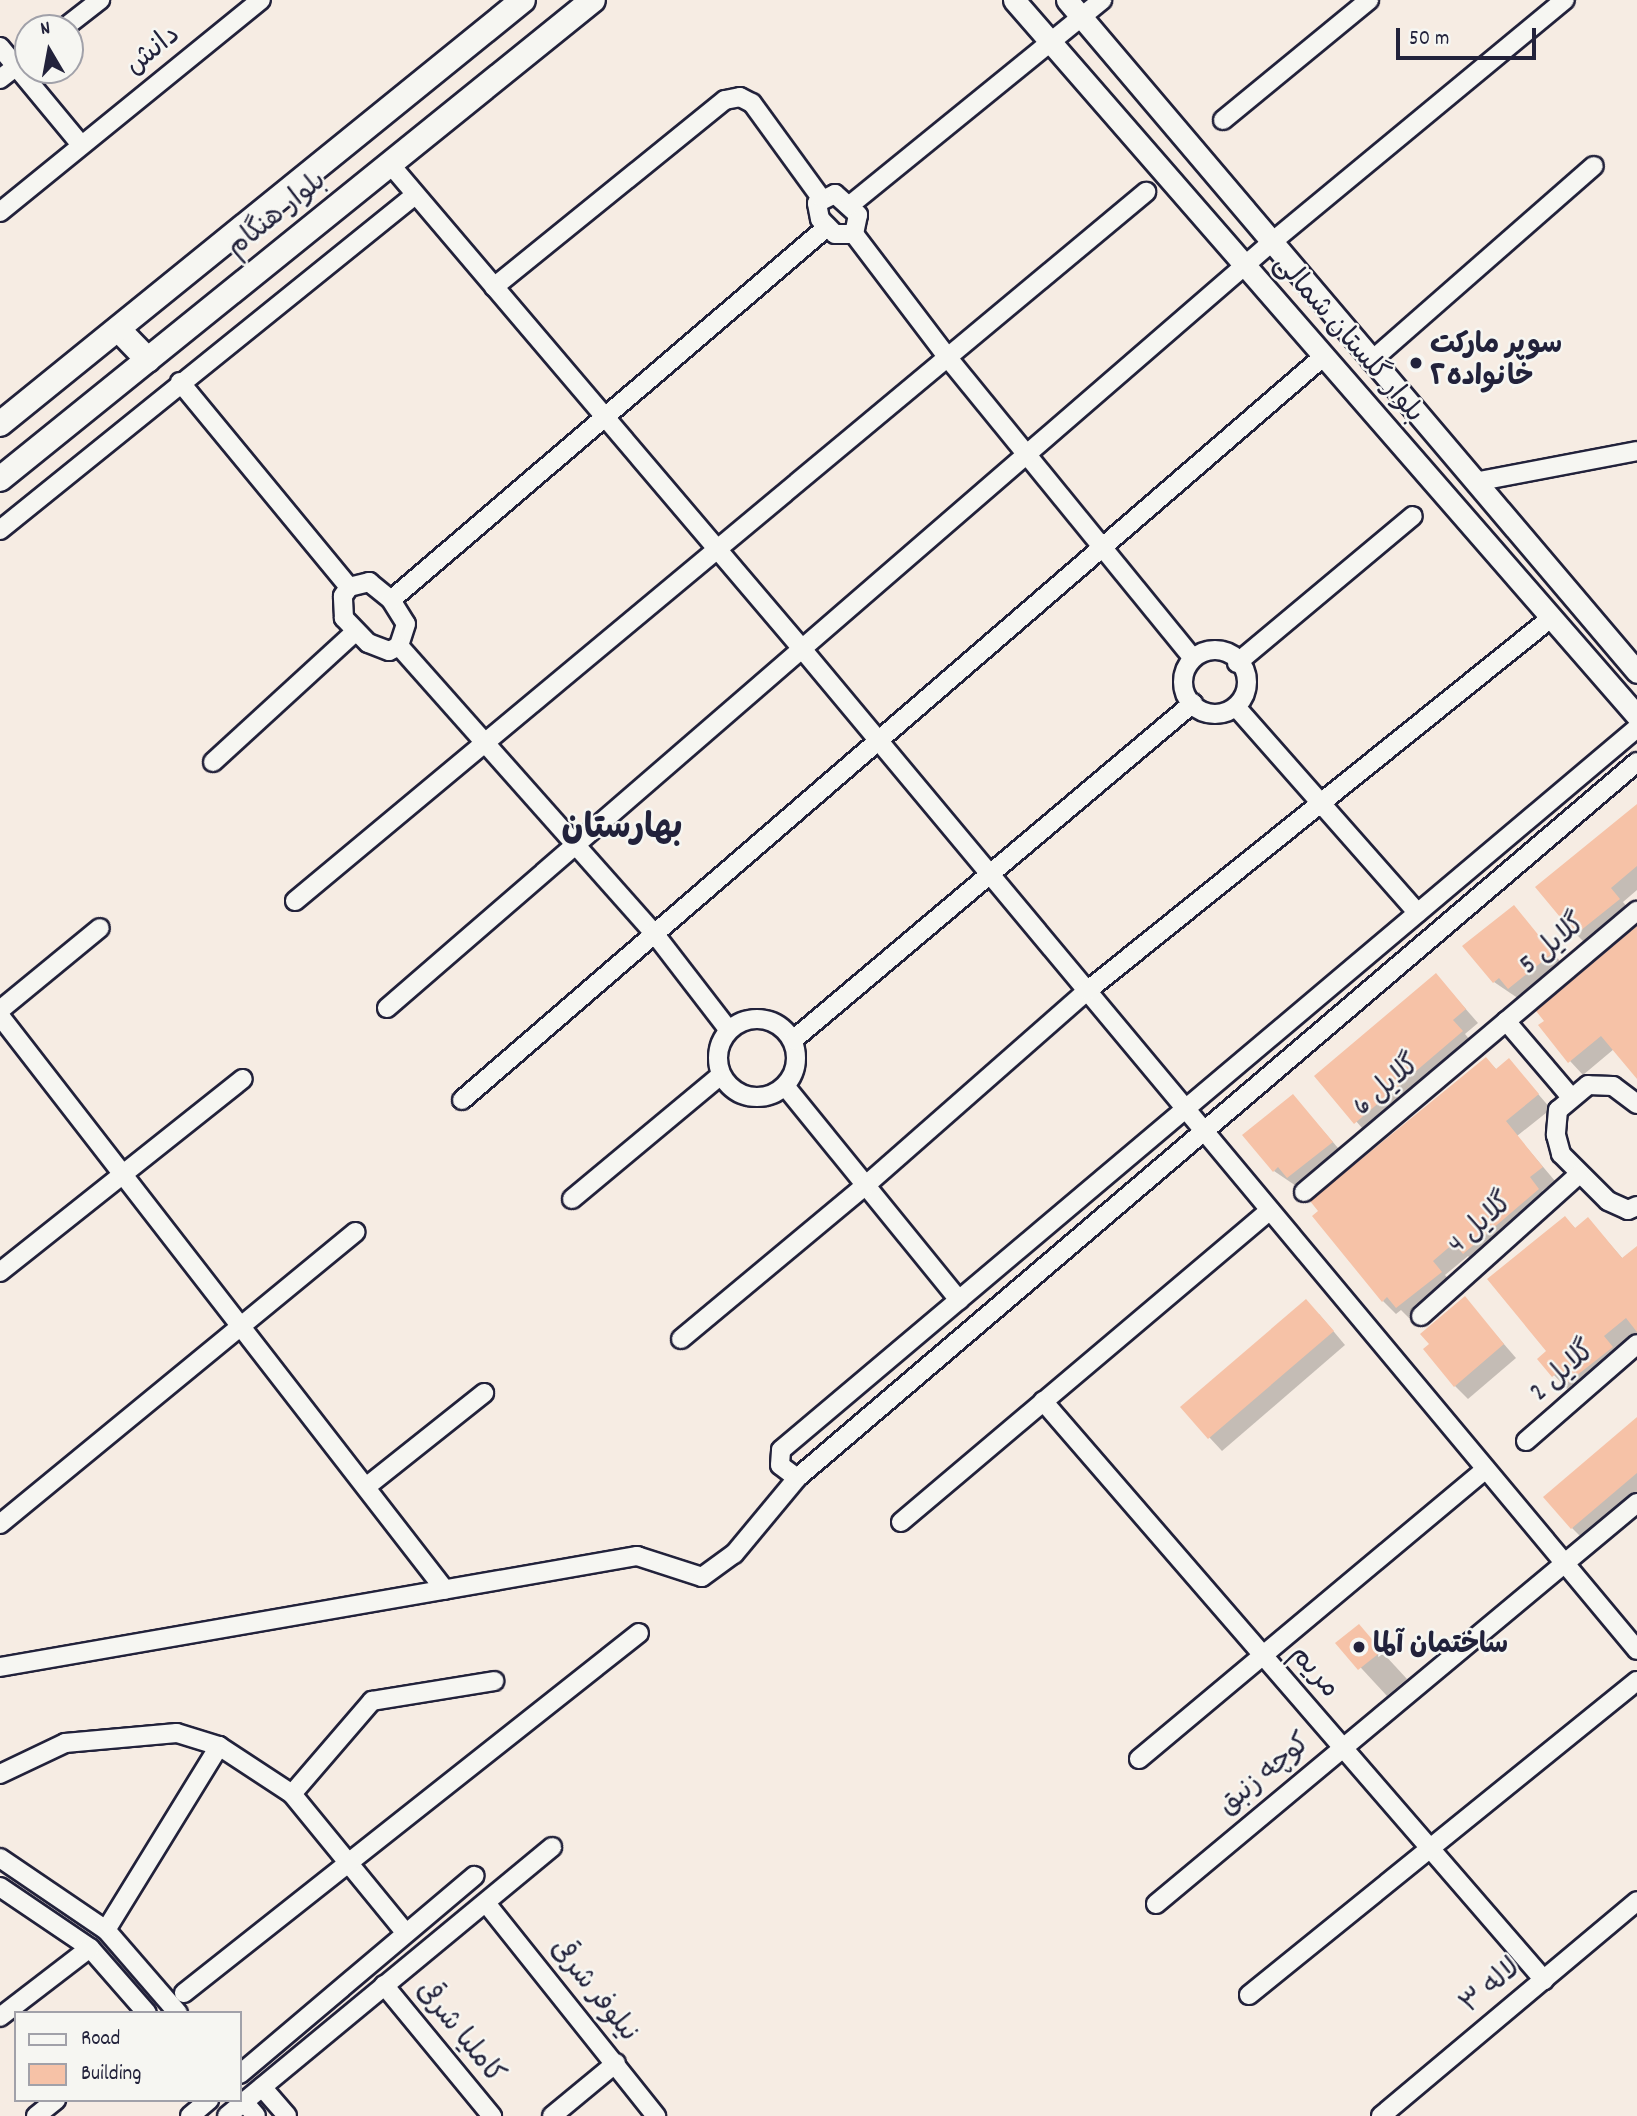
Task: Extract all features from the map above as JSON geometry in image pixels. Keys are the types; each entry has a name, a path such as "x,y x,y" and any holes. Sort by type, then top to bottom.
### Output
{"main road":[{"name":"بلوار هنگام","path":"0,425 523,0"},
{"name":"بلوار هنگام","path":"0,479 593,0"},
{"path":"118,329 148,360"}],"street":[{"path":"82,14 100,0"},
{"name":"بلوار گلستان شمالی","path":"1014,0 1637,716"},
{"name":"بلوار گلستان شمالی","path":"1067,0 1637,672"},
{"path":"850,205 1102,0"},
{"path":"1223,120 1369,0"},
{"path":"387,1008 1030,455 1247,267 1272,242 1566,0"},
{"name":"دانش","path":"0,212 255,2"},
{"path":"0,79 14,68"},
{"path":"38,84 81,145"},
{"path":"494,287 725,100 740,97 751,103 821,198"},
{"path":"390,164 803,650 1637,1650"},
{"path":"1371,361 1594,166"},
{"path":"295,901 1146,192"},
{"path":"821,198 835,194 850,205 859,222 854,234"},
{"path":"0,530 415,195"},
{"path":"821,198 817,211 827,227 841,237 854,234"},
{"path":"391,600 827,227"},
{"path":"854,234 948,358 1030,455 1193,658"},
{"path":"461,1100 1324,356"},
{"path":"180,382 349,587"},
{"path":"1475,482 1637,451"},
{"path":"1476,531 1499,511"},
{"path":"1237,663 1413,516"},
{"path":"369,582 391,600 406,624 399,646 389,651 377,649 355,632 341,607 349,587 369,582"},
{"path":"681,1339 866,1185 1087,991 1551,618"},
{"path":"213,762 355,632"},
{"path":"399,646 488,741 578,844 654,933 729,1029"},
{"path":"1215,649 1225,651 1237,663 1247,688 1237,708 1212,714 1193,703 1181,681 1184,669 1193,658 1215,649"},
{"path":"793,1040 1193,703"},
{"path":"1237,708 1418,913"},
{"path":"797,1478 780,1465 781,1450 1637,728"},
{"path":"0,1667 637,1556 702,1577 734,1554 797,1478 1637,762"},
{"name":"گلایل 5","path":"1506,1021 1637,911"},
{"path":"0,1010 100,928"},
{"path":"0,1016 445,1590"},
{"path":"751,1018 775,1022 793,1040 796,1064 785,1086 763,1097 738,1093 721,1076 717,1051 729,1029 751,1018"},
{"path":"1506,1021 1570,1096"},
{"name":"گلایل 6","path":"1304,1192 1506,1021"},
{"path":"572,1199 721,1076"},
{"path":"0,1272 243,1079"},
{"path":"1637,1104 1613,1086 1588,1085 1570,1096 1558,1110 1556,1135 1560,1154 1608,1201 1628,1210 1637,1206"},
{"path":"785,1086 959,1300"},
{"name":"گلایل 4","path":"1421,1315 1579,1174"},
{"path":"901,1522 1270,1210"},
{"path":"0,1524 355,1232"},
{"name":"گلایل 2","path":"1526,1441 1637,1345"},
{"path":"366,1487 484,1393"},
{"name":"مریم","path":"1043,1401 1544,1980"},
{"path":"1139,1759 1265,1658 1486,1469"},
{"name":"کوچه زنبق","path":"1156,1904 1341,1746 1637,1503"},
{"path":"184,1993 639,1633"},
{"path":"292,1794 372,1702 494,1681"},
{"path":"1249,1995 1637,1681"},
{"path":"0,1774 65,1743 177,1733 219,1746 292,1794 405,1932"},
{"path":"106,1930 219,1746"},
{"path":"227,2116 250,2109 262,2087 552,1847"},
{"path":"0,1858 106,1930 176,2011"},
{"path":"242,2072 474,1876"},
{"path":"0,1887 90,1948 145,2011"},
{"name":"لاله ۳","path":"1381,2116 1637,1901"},
{"name":"نیلوفر شرقی","path":"486,1903 656,2116"},
{"path":"0,2017 90,1948"},
{"name":"کاملیا شرقی","path":"384,1985 492,2116"},
{"path":"552,2116 616,2063"},
{"path":"262,2087 287,2116"},
{"path":"36,2116 54,2102"},
{"path":"190,2116 207,2102"}],"building":[{"path":"1637,804 1637,866 1611,888 1620,899 1575,935 1535,887"},
{"path":"1514,905 1553,953 1508,989 1499,978 1493,983 1462,946"},
{"path":"1637,926 1637,1079 1601,1036 1568,1063 1538,1025 1544,1021 1536,1011"},
{"path":"1436,973 1466,1009 1453,1020 1463,1031 1354,1124 1314,1076"},
{"path":"1486,1057 1496,1069 1509,1058 1539,1094 1506,1121 1543,1167 1530,1177 1539,1189 1463,1254 1454,1243 1433,1261 1442,1272 1396,1308 1387,1297 1382,1302 1312,1216 1318,1211 1310,1201"},
{"path":"1293,1094 1333,1142 1287,1178 1278,1167 1273,1172 1242,1135"},
{"path":"1565,1216 1575,1228 1588,1217 1622,1258 1637,1246 1637,1332 1626,1318 1604,1336 1613,1347 1567,1383 1558,1372 1552,1377 1537,1359 1546,1351 1487,1279"},
{"path":"1465,1296 1504,1344 1454,1387 1423,1349 1429,1344 1420,1334"},
{"path":"1306,1299 1334,1331 1208,1439 1180,1407"},
{"path":"1637,1417 1637,1473 1571,1529 1543,1497"},
{"name":"ساختمان آلما","path":"1359,1624 1382,1651 1358,1670 1335,1643"}],"place":[{"name":"سوپر ماركت خانواده٢","path":"1416,363"},
{"name":"ساختمان آلما","path":"1359,1647"}],"district":[{"name":"بهارستان","path":"622,830"}]}
